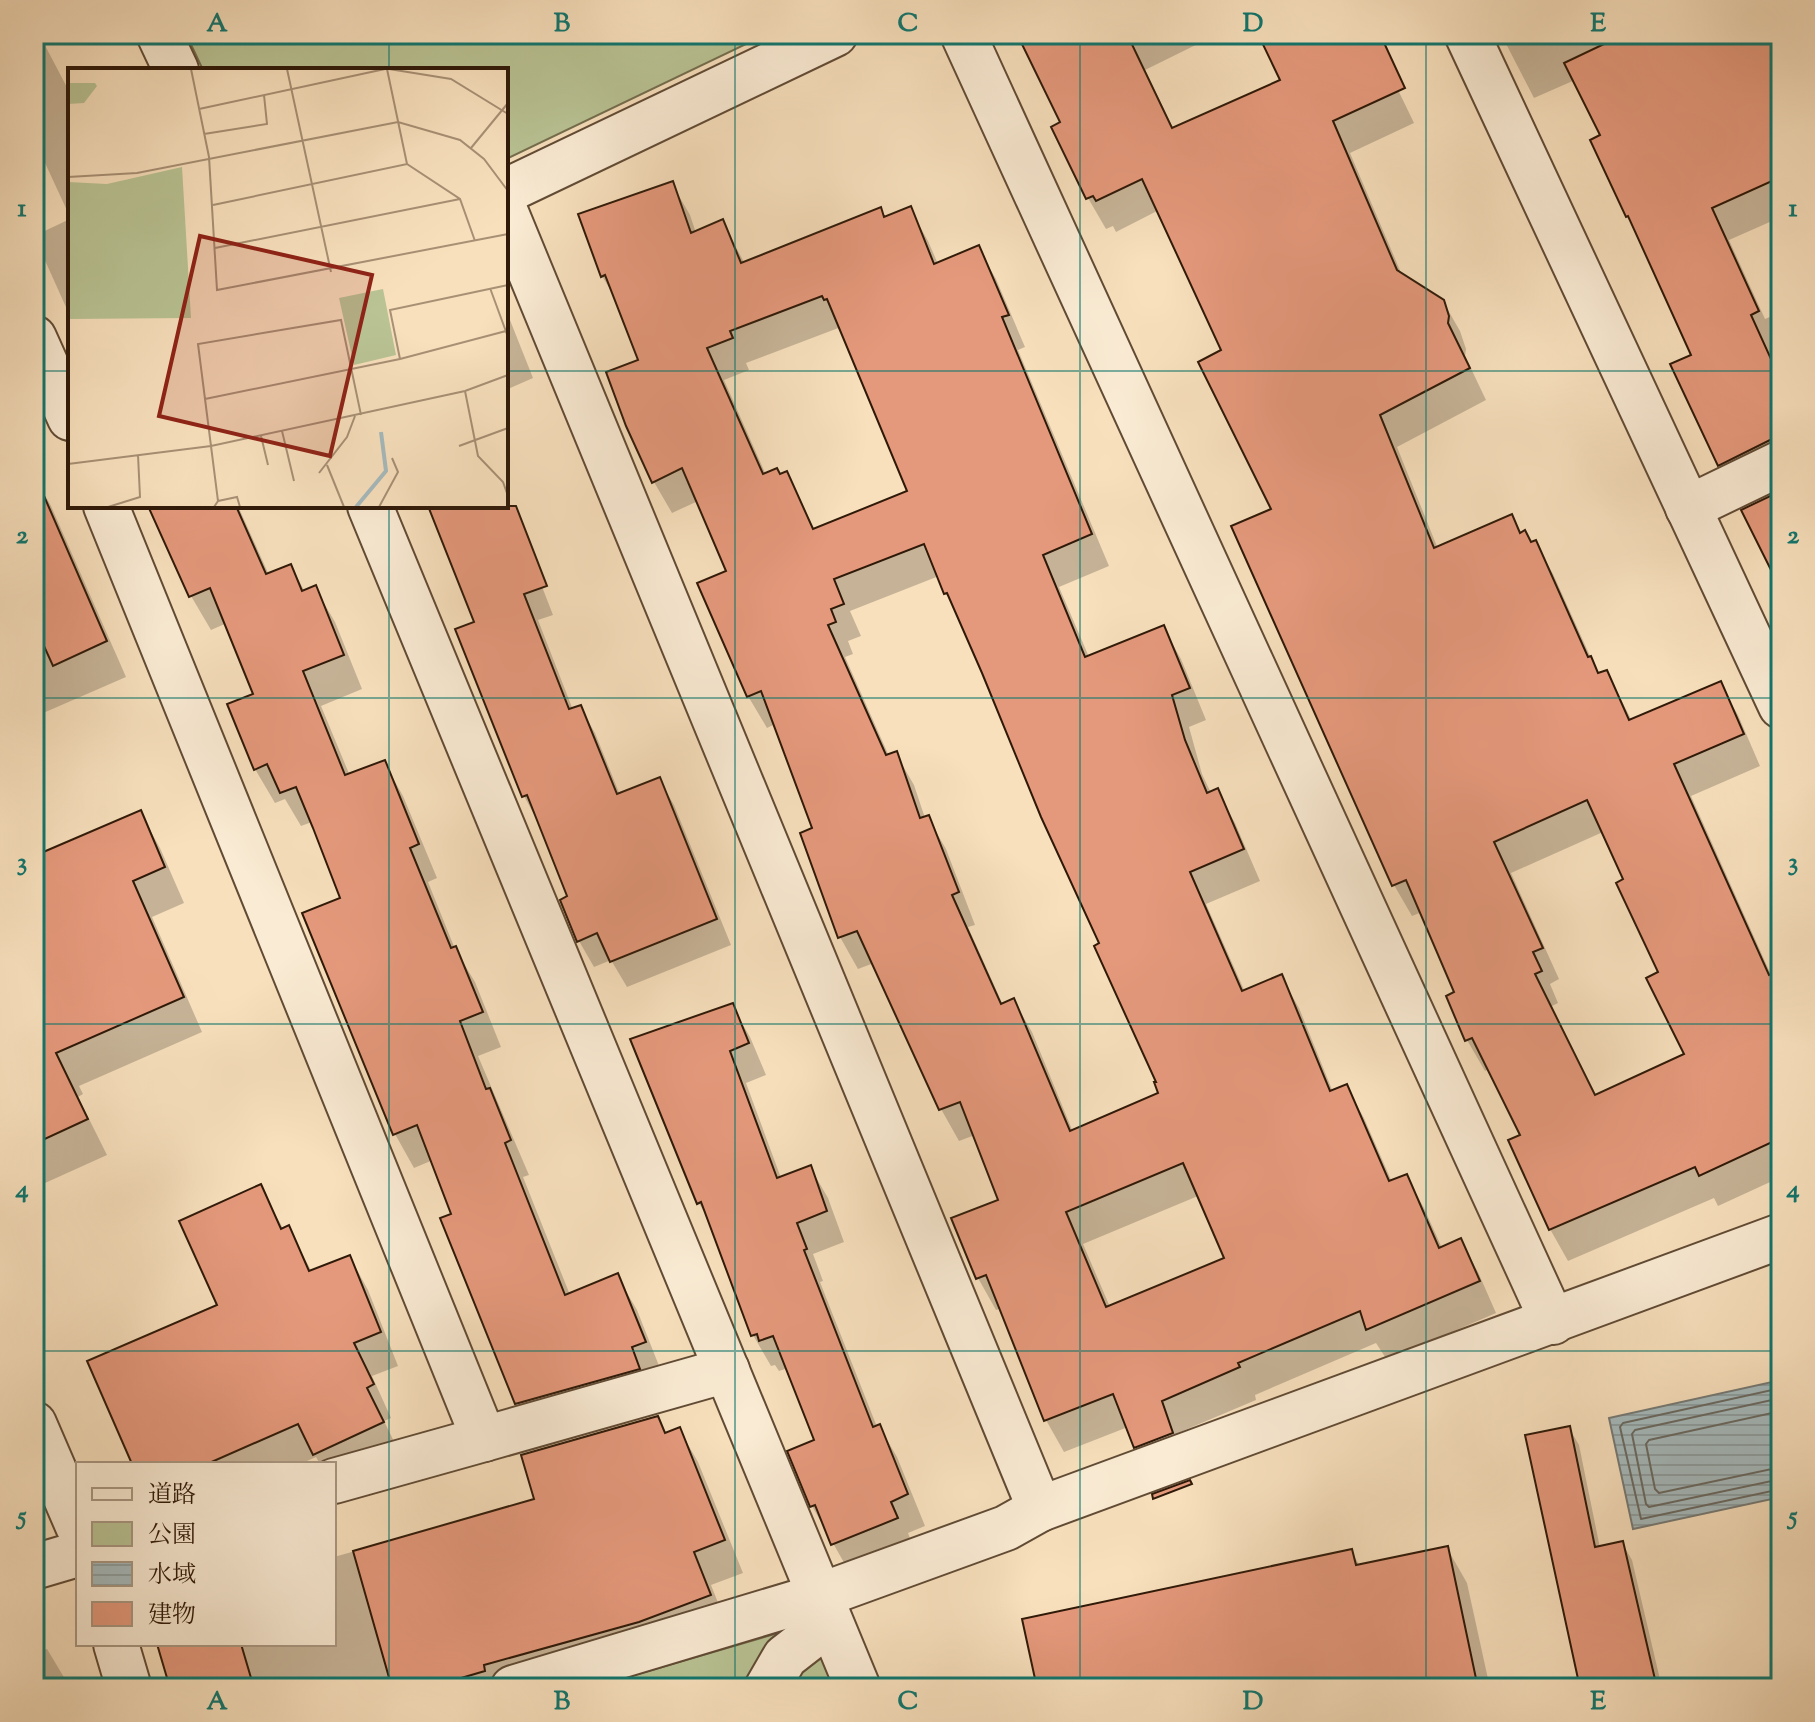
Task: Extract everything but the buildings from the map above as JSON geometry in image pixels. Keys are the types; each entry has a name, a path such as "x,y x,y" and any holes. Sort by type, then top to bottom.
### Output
{"street":[{"path":"159,34 175,68"},
{"path":"508,190 835,34"},
{"path":"963,34 1553,1322"},
{"path":"1467,34 1781,704"},
{"path":"508,218 1040,1509"},
{"path":"34,338 58,401"},
{"path":"1688,508 1781,463"},
{"path":"107,508 484,1439"},
{"path":"371,508 858,1688"},
{"path":"513,1688 824,1609 1006,1528 1040,1509 1781,1236"},
{"path":"336,1480 727,1370"},
{"path":"34,1424 76,1521"},
{"path":"34,1567 76,1555"},
{"path":"767,1688 785,1657 824,1609"},
{"path":"117,1646 129,1688"}],"green space":[{"path":"186,34 767,34 508,158 508,68 202,68"},
{"path":"802,1626 840,1688 590,1688"}],"water":[{"path":"1781,1380 1781,1497 1633,1529 1609,1418"}]}
